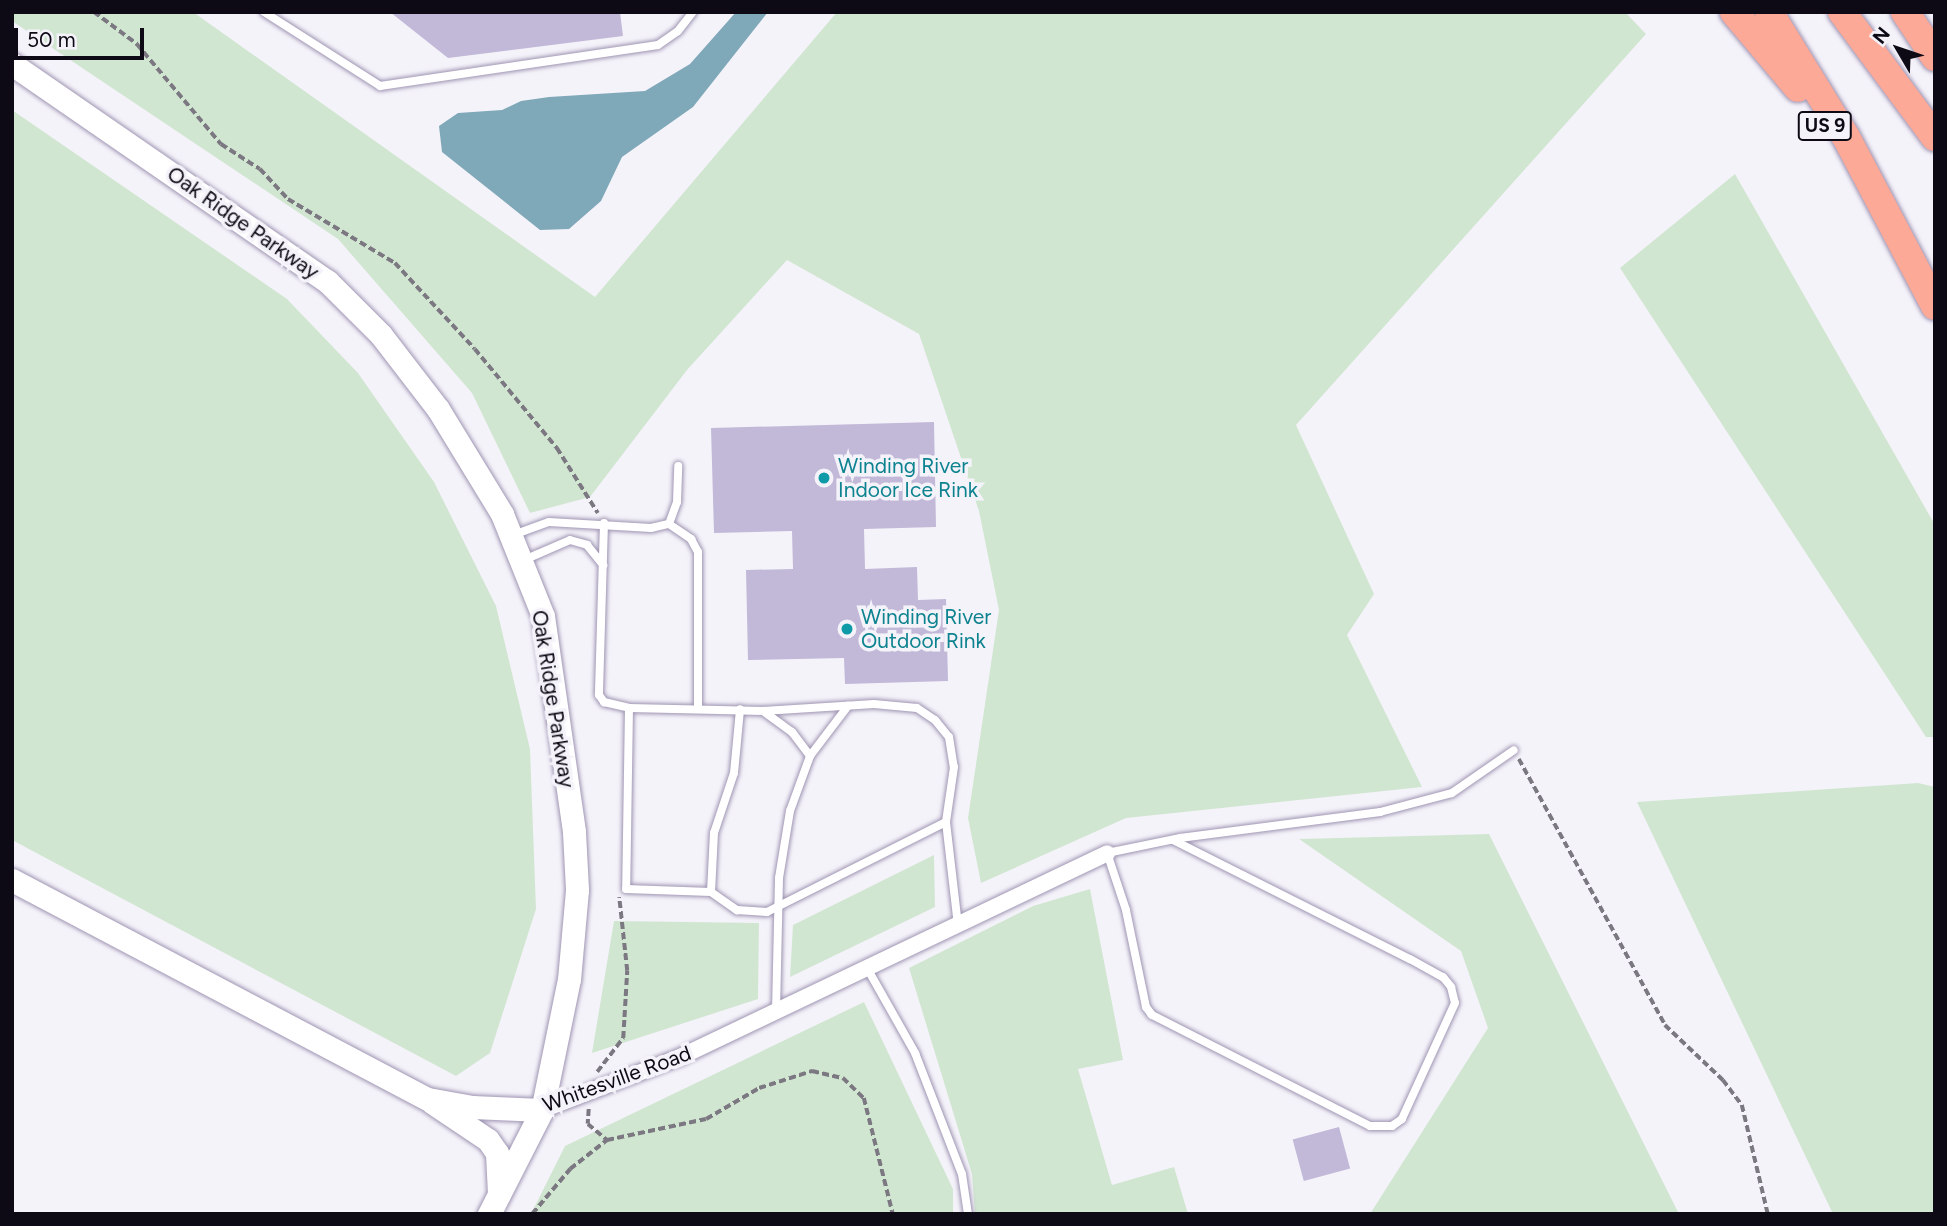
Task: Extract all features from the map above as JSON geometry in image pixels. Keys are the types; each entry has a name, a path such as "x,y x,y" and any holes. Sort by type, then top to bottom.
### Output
{"highway":[{"name":"US 9","path":"1734,12 1811,105 1907,247"},
{"path":"1769,12 1841,128 1907,247 1935,306"},
{"path":"1842,12 1935,137"},
{"path":"1905,12 1935,57"}],"street":[{"name":"Oak Ridge Parkway","path":"12,64 327,281 381,335 438,409 511,536 543,616 574,832 576,879 569,979 542,1110 494,1204"},
{"name":"Whitesville Road","path":"12,880 428,1099 472,1107 542,1110 680,1058 1107,853"},
{"path":"428,1099 488,1140 497,1153 494,1204"}],"lane":[{"path":"264,12 380,86 658,45 678,31 693,12"},
{"path":"668,524 677,502 678,466"},
{"path":"511,536 549,522 604,523 651,528 668,524 691,539 698,552 698,708"},
{"path":"604,523 599,695 612,706 763,711 848,706 917,708 935,720 950,737 954,767 946,822 958,925"},
{"path":"521,561 570,540 587,545 603,565"},
{"path":"776,1012 778,904 790,811 810,756 848,706"},
{"path":"629,708 626,889 711,892 737,910 767,912 778,904 946,822"},
{"path":"711,892 714,833 734,773 740,709"},
{"path":"763,711 782,722 810,756"},
{"path":"1173,840 1443,977 1455,1003 1402,1119 1392,1126 1370,1126 1153,1015 1146,1007 1126,910 1107,853 1173,840 1380,812 1452,793 1514,750"},
{"path":"867,968 915,1053 962,1174 968,1214"}],"path":[{"path":"94,12 136,44 220,144 260,169 288,199 395,263 475,349 556,448 604,523"},
{"path":"1514,750 1665,1025 1723,1080 1742,1105 1768,1214"},
{"path":"607,1140 587,1124 590,1090 598,1069 623,1038 627,971 619,894"},
{"path":"532,1214 570,1169 607,1140 706,1119 759,1088 813,1072 843,1078 864,1098 893,1214"}],"green space":[{"path":"12,12 193,12 595,297 837,12 1625,12 1646,34 1296,425 1374,594 1347,635 1422,787 1126,818 981,883 968,818 999,610 979,511 919,334 787,260 687,370 590,497 530,513 472,393 338,239 12,21"},
{"path":"12,110 287,299 358,373 434,482 496,606 530,749 536,909 490,1053 456,1076 12,840"},
{"path":"1735,174 1935,525 1935,737 1926,737 1620,268"},
{"path":"1918,783 1935,787 1935,1214 1833,1214 1637,802"},
{"path":"1489,834 1679,1214 1370,1214 1488,1028 1461,951 1299,839"},
{"path":"934,855 935,907 790,977 793,925"},
{"path":"1090,889 1123,1060 1078,1069 1112,1185 1174,1167 1188,1214 975,1214 972,1174 909,968 1033,906"},
{"path":"614,921 759,923 758,999 592,1053"},
{"path":"864,1002 953,1189 953,1214 531,1214 565,1146"}],"water":[{"path":"736,12 768,12 693,107 622,157 601,201 569,229 540,230 442,152 439,126 458,113 502,110 521,101 549,97 645,91 690,64"}],"building":[{"path":"390,12 620,12 623,36 448,58"},
{"path":"934,422 936,527 864,529 865,569 917,567 918,600 946,599 948,681 845,684 844,658 748,660 746,570 793,569 792,531 714,533 711,428"},
{"path":"1339,1127 1350,1169 1304,1181 1293,1139"}],"place":[{"name":"Winding River Indoor Ice Rink","path":"824,478"},
{"name":"Winding River Outdoor Rink","path":"847,629"}]}
